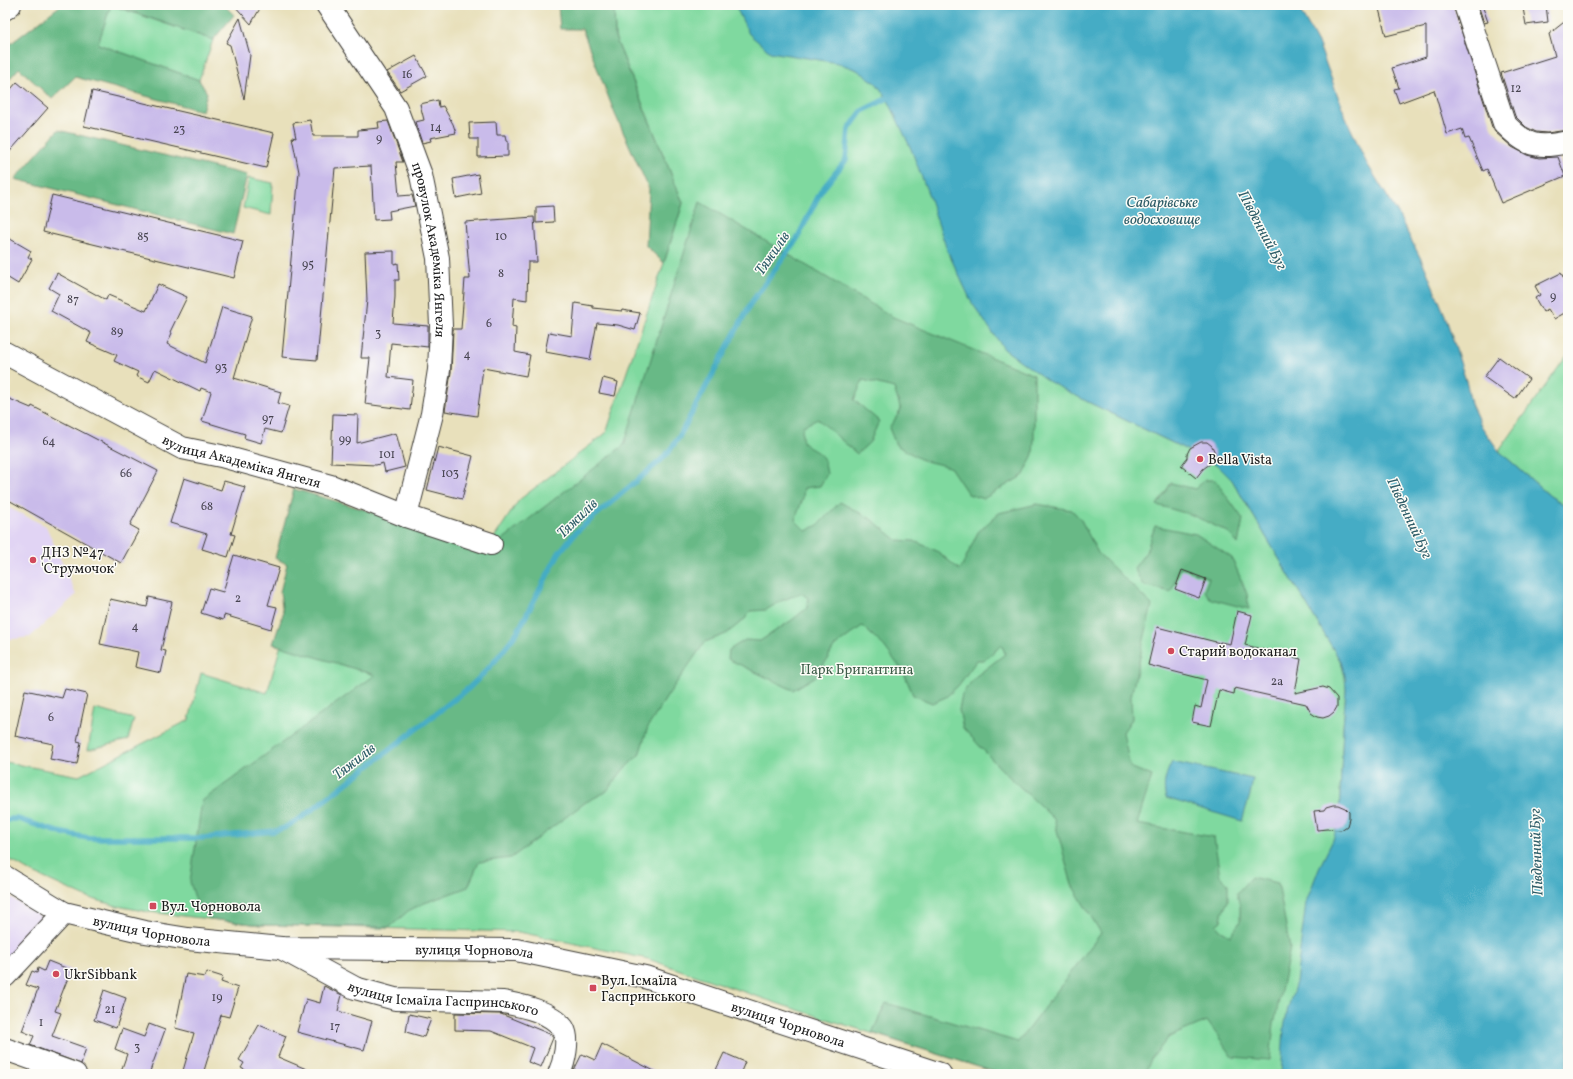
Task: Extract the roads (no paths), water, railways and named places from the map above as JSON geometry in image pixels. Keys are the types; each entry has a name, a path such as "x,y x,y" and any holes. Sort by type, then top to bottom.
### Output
{"street":[{"path":"5,9 10,5"},
{"name":"провулок Академіка Янгеля","path":"327,5 396,108 421,175 438,258 441,326 439,370 432,414 406,516"},
{"path":"1465,5 1504,123 1518,137 1534,145 1568,142"},
{"name":"вулиця Академіка Янгеля","path":"5,353 182,448 221,456 331,486 406,516 490,544"},
{"name":"вулиця Чорновола","path":"5,877 64,912 145,932 188,939 281,948 516,950 645,977 940,1074"},
{"path":"5,976 64,912"},
{"name":"вулиця Ісмаїла Гаспринського","path":"281,948 355,988 395,999 504,1002 520,1005 550,1017 564,1029 566,1041 563,1066 559,1074"},
{"path":"5,1049 75,1074"}],"water":[{"name":"Сабарівське водосховище","path":"735,5 1295,5 1299,9 1319,45 1346,118 1366,162 1397,212 1425,267 1445,315 1467,384 1471,404 1482,427 1499,451 1550,496 1568,507 1568,1074 1281,1074 1284,1028 1296,982 1306,902 1319,868 1333,840 1339,818 1346,690 1345,676 1341,662 1232,480 1216,464 1048,381 1004,349 972,303 947,250 911,149 888,100 876,83 857,70 838,63 770,52 749,34"},
{"path":"1172,762 1253,779 1242,821 1166,798 1164,788 1165,779"}],"waterway":[{"name":"Тяжилів","path":"5,821 18,819 58,832 88,838 203,838 275,831 284,828 304,816 469,688 495,661 518,631 559,553 576,532 660,461 670,450 679,437 751,303 797,239 821,191 846,160 849,129 862,111 894,95"}],"place":[{"name":"Bella Vista","path":"1200,459"},
{"name":"ДНЗ №47 'Струмочок'","path":"33,560"},
{"name":"Старий водоканал","path":"1171,651"},
{"name":"Вул. Чорновола","path":"153,906"},
{"name":"UkrSibbank","path":"56,974"},
{"name":"Вул. Ісмаїла Гаспринського","path":"593,988"}],"water label":[{"name":"Південний Буг","path":"1263,230"},
{"name":"Південний Буг","path":"1410,518"},
{"name":"Південний Буг","path":"1536,852"}],"park label":[{"name":"Парк Бригантина","path":"857,669"}]}
